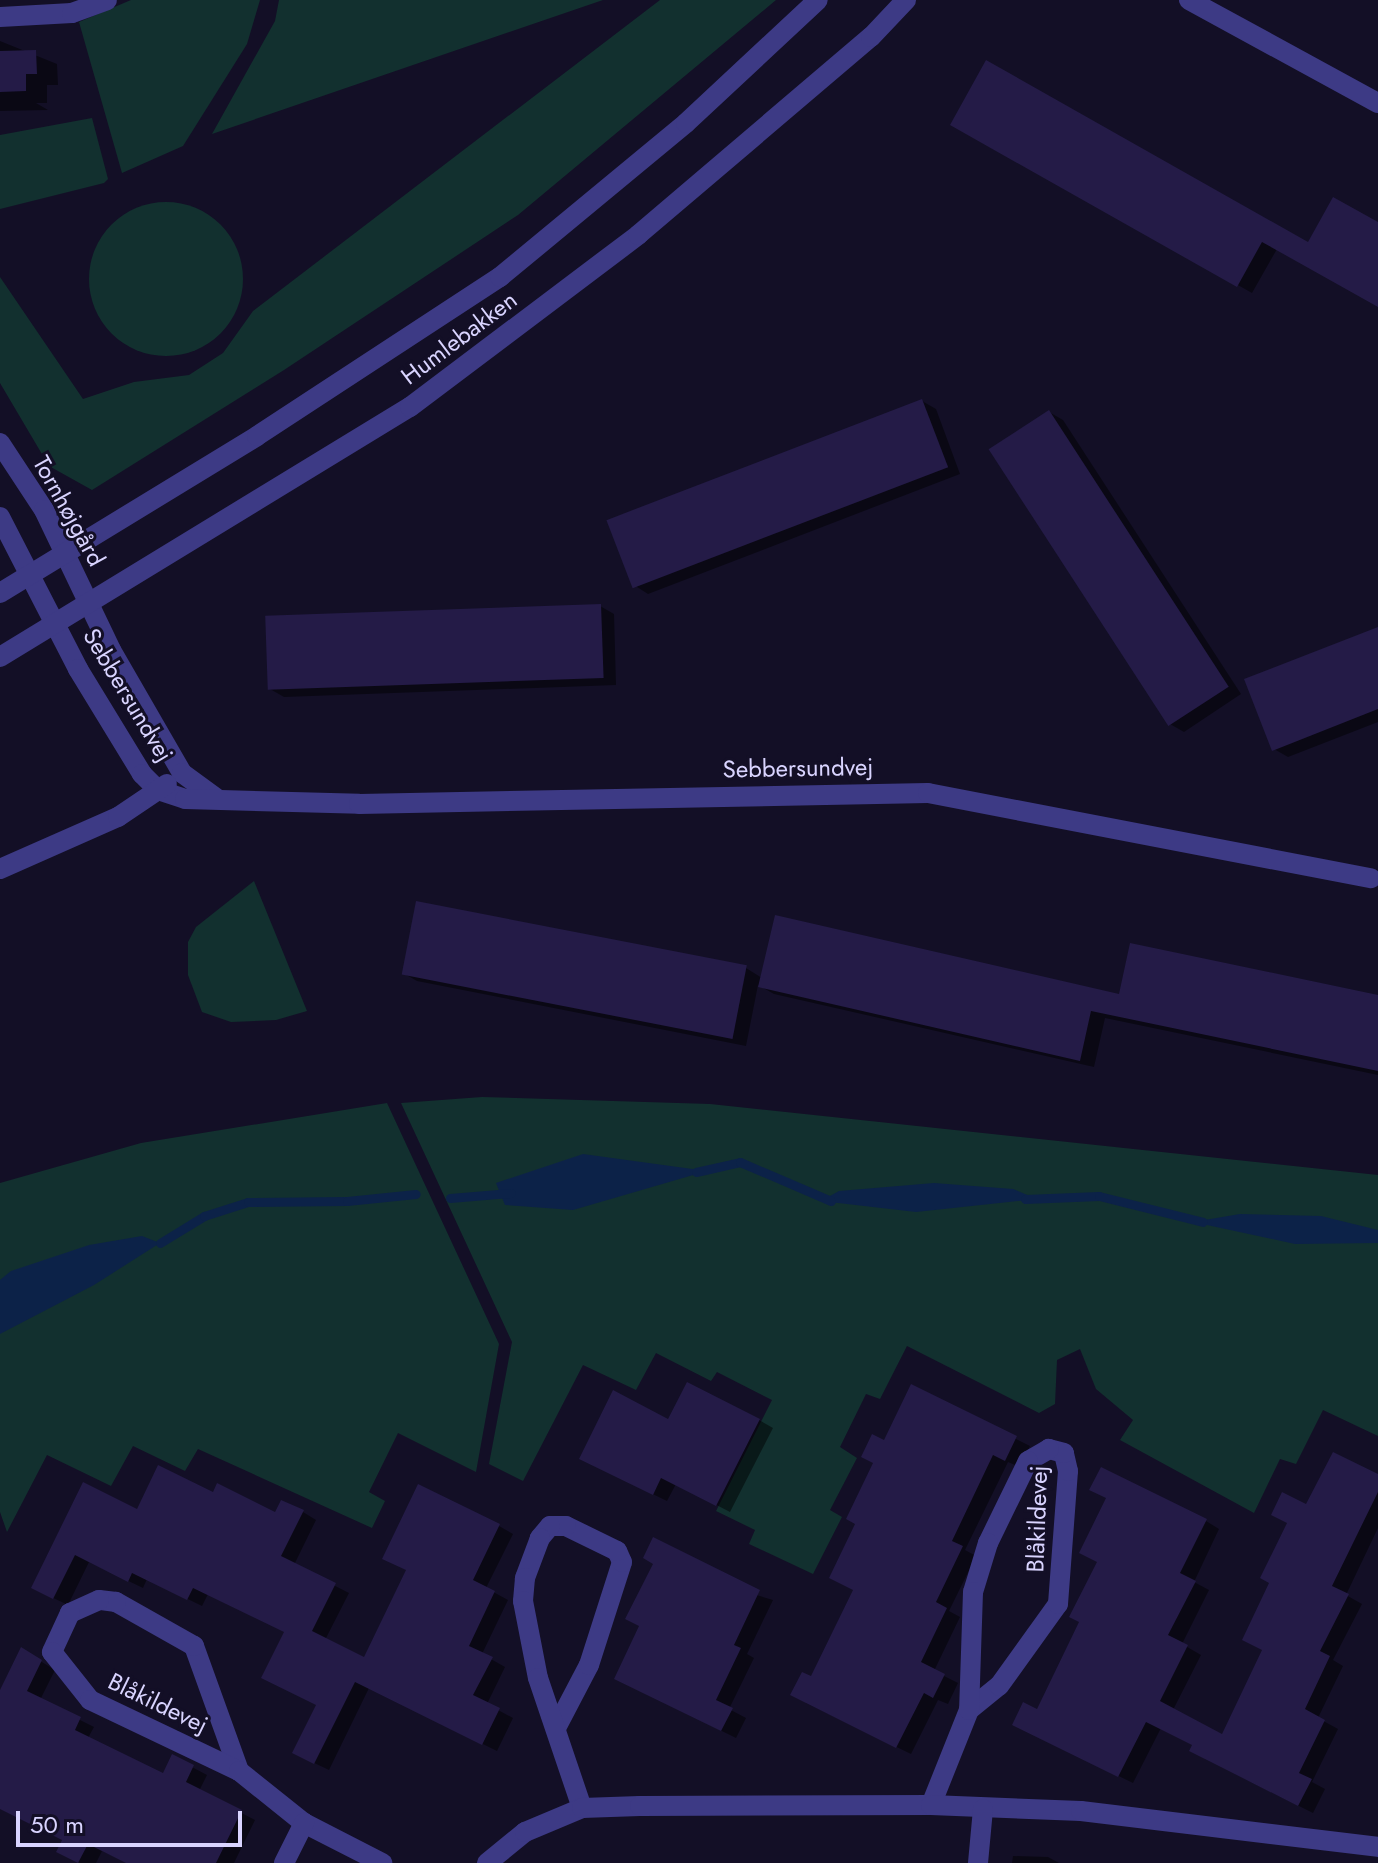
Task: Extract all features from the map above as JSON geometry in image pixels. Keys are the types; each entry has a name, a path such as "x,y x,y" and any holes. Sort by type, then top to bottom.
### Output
{"street":[{"path":"0,17 72,13 107,0"},
{"name":"Humlebakken","path":"0,593 65,555 500,277 686,123 818,0"},
{"name":"Humlebakken","path":"0,657 410,407 638,235 871,37 906,0"},
{"path":"1189,0 1378,103"},
{"name":"Tornhøjgård","path":"0,443 65,555 89,605"},
{"path":"0,517 55,625"},
{"name":"Sebbersundvej","path":"89,605 182,773 217,798"},
{"name":"Sebbersundvej","path":"55,625 142,774 158,790 185,799 359,804 928,793 1371,878"},
{"name":"Sebbersundvej","path":"0,869 118,817 182,773"},
{"name":"Blåkildevej","path":"931,1805 969,1710 973,1592 988,1543 1028,1461 1049,1449 1064,1453 1068,1471 1058,1604 999,1686 969,1710"},
{"path":"556,1728 589,1665 622,1562 617,1551 566,1526 550,1526 540,1538 525,1578 523,1601 538,1678 582,1808"},
{"name":"Blåkildevej","path":"239,1771 194,1646 116,1602 99,1600 70,1613 52,1652 90,1700 239,1771 304,1823 382,1863"},
{"path":"487,1863 525,1832 582,1808 931,1805 1081,1811 1378,1847"},
{"path":"978,1863 983,1809"},
{"path":"284,1863 304,1823"}],"green space":[{"path":"131,0 260,0 247,44 183,146 122,173 79,22"},
{"path":"279,0 603,0 212,134 275,21"},
{"path":"660,0 776,0 518,215 284,370 92,490 49,466 0,383 0,277 83,399 134,382 189,375 223,353 253,311"},
{"path":"92,118 108,179 104,183 0,209 0,135"},
{"path":"166,202 195,208 220,225 237,250 243,279 237,308 220,333 195,350 166,356 137,350 112,333 95,308 89,279 95,250 112,225 137,208"},
{"path":"254,881 307,1011 276,1020 231,1022 202,1012 188,975 188,942 196,927"},
{"path":"482,1097 710,1104 1378,1175 1378,1436 1323,1410 1296,1464 1280,1459 1254,1513 1120,1440 1133,1420 1096,1389 1080,1349 1057,1360 1055,1404 1039,1413 907,1346 880,1399 866,1394 840,1447 857,1458 830,1510 842,1517 813,1574 749,1544 755,1530 716,1511 772,1400 717,1372 711,1381 656,1353 636,1390 583,1365 523,1481 489,1464 512,1342 401,1103"},
{"path":"387,1103 499,1344 476,1472 398,1433 369,1492 385,1501 372,1528 198,1449 185,1471 133,1446 111,1486 47,1455 7,1532 0,1512 0,1183 141,1143"}],"water":[{"path":"583,1154 707,1171 573,1210 505,1205 496,1183"},
{"path":"934,1183 1013,1189 1037,1199 916,1212 821,1201 839,1191"},
{"path":"1240,1214 1321,1216 1378,1230 1378,1243 1295,1244 1193,1222"},
{"path":"142,1236 160,1243 94,1285 0,1334 0,1280 11,1271 89,1245"}],"building":[{"path":"36,50 37,74 26,74 26,91 0,92 0,51"},
{"path":"986,60 1308,242 1333,197 1378,222 1378,307 1262,242 1237,287 950,125"},
{"path":"922,399 948,467 633,588 606,520"},
{"path":"1049,410 1229,687 1168,726 989,449"},
{"path":"601,604 604,678 268,690 265,616"},
{"path":"1378,627 1378,709 1272,751 1244,679"},
{"path":"416,901 747,965 732,1039 402,975"},
{"path":"775,915 1119,994 1130,943 1378,995 1378,1071 1091,1011 1080,1061 758,987"},
{"path":"687,1382 760,1419 716,1506 661,1478 653,1495 579,1459 613,1390 668,1419"},
{"path":"911,1384 1017,1436 1005,1461 993,1455 952,1541 963,1546 936,1602 947,1608 921,1662 945,1674 933,1698 924,1693 896,1748 790,1695 802,1672 811,1676 853,1590 829,1578 855,1524 846,1519 873,1463 861,1457 872,1434 884,1440"},
{"path":"1333,1452 1378,1474 1378,1492 1332,1586 1349,1594 1320,1651 1330,1656 1305,1709 1325,1720 1299,1773 1312,1779 1298,1806 1189,1751 1192,1745 1146,1722 1118,1777 1012,1725 1023,1702 1037,1709 1079,1622 1069,1617 1097,1562 1079,1553 1106,1498 1089,1490 1101,1467 1207,1519 1180,1573 1196,1581 1168,1635 1188,1645 1160,1701 1222,1734 1262,1650 1242,1640 1269,1583 1260,1578 1287,1523 1271,1515 1282,1492 1306,1504"},
{"path":"158,1465 213,1492 217,1483 275,1512 281,1500 304,1510 281,1556 336,1583 312,1631 364,1657 406,1570 382,1559 418,1484 500,1524 473,1580 495,1591 469,1646 493,1657 473,1695 500,1708 482,1745 355,1682 314,1764 292,1753 316,1705 261,1678 284,1632 193,1588 187,1600 132,1573 128,1582 75,1555 53,1599 31,1588 83,1482 137,1509"},
{"path":"653,1537 760,1590 734,1645 741,1648 716,1700 733,1708 721,1731 614,1679 639,1626 625,1619 653,1564 643,1558"},
{"path":"21,1647 42,1660 27,1691 81,1717 75,1730 163,1773 172,1754 194,1765 186,1782 242,1810 216,1863 126,1863 88,1844 78,1863 56,1852 62,1840 0,1809 0,1690"}],"waterway":[{"path":"696,1172 740,1162 831,1201"},
{"path":"450,1198 511,1193"},
{"path":"160,1243 204,1216 248,1202 347,1201 416,1194"},
{"path":"1025,1199 1099,1196 1203,1222"}]}
